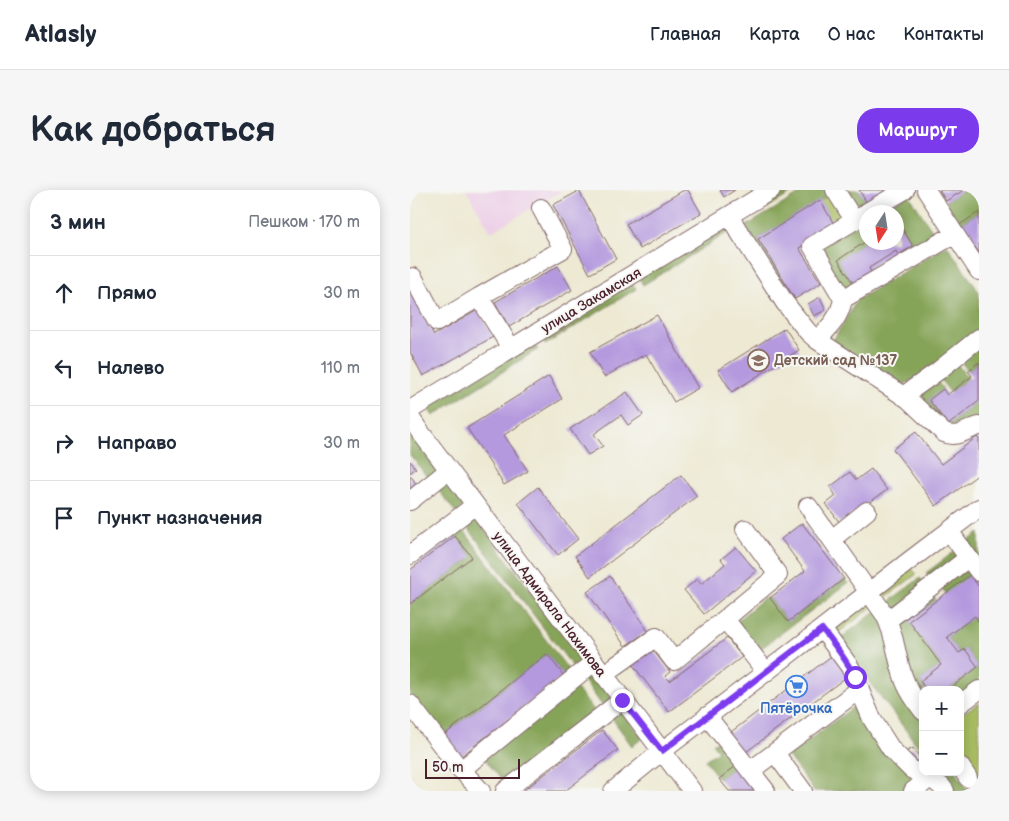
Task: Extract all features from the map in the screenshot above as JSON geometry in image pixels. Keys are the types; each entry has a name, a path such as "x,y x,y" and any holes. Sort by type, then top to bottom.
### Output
{"street":[{"name":"улица Закамская","path":"410,410 728,216 756,195 771,190"},
{"path":"835,190 859,211"},
{"path":"880,205 906,190"},
{"path":"926,190 979,270"},
{"path":"411,276 437,322 563,249 541,208"},
{"path":"728,216 784,303 817,340 903,396 944,433 957,435 979,426"},
{"path":"817,340 836,320 843,299 812,246 859,217"},
{"path":"843,299 955,234"},
{"path":"479,297 511,348"},
{"path":"903,396 979,338"},
{"name":"улица Адмирала Нахимова","path":"410,417 598,669 692,791"},
{"path":"410,501 449,470"},
{"path":"410,555 476,505"},
{"path":"808,506 888,620 902,675 919,705"},
{"path":"613,791 707,716 979,508"},
{"path":"832,539 867,511"},
{"path":"461,770 598,669 656,637 674,661 778,575 744,529"},
{"path":"949,531 979,572"},
{"path":"888,620 968,558"},
{"path":"725,619 766,672"},
{"path":"822,629 850,667 872,719 891,750 911,769 942,787 945,791"},
{"path":"750,771 860,689"},
{"path":"964,701 979,690"},
{"path":"506,791 622,700"},
{"path":"410,704 461,770 481,791"},
{"path":"707,716 766,791"},
{"path":"775,753 804,791"},
{"path":"913,791 929,779"}],"shaded area":[{"path":"466,190 563,190 491,232"}],"green space":[{"path":"784,190 797,190 740,224 741,216"},
{"path":"806,190 830,190 832,193 758,239 795,299 789,303 743,228"},
{"path":"839,190 859,190 867,203 862,205 852,204"},
{"path":"964,190 970,190 974,198 979,196 979,212 955,228 946,201"},
{"path":"832,193 844,217 835,226 820,201"},
{"path":"909,195 934,233 913,246 904,232 904,205 891,205"},
{"path":"859,223 859,247 839,260 853,283 843,290 817,247"},
{"path":"724,229 730,231 643,285 639,278"},
{"path":"947,245 979,292 979,333 943,363 898,388 832,342 857,300"},
{"path":"632,283 636,289 545,345 544,338"},
{"path":"533,344 538,349 433,416 427,407"},
{"path":"979,345 979,362 968,371 961,362"},
{"path":"957,364 968,378 950,392 939,378"},
{"path":"936,380 943,389 929,400 948,425 979,401 979,421 951,431 912,398"},
{"path":"414,437 437,469 431,482 410,455 410,440"},
{"path":"447,482 450,483 464,504 457,514 436,487"},
{"path":"472,518 477,520 582,658 582,662 576,671 462,520"},
{"path":"459,524 573,676 568,680 547,654 443,736 410,695 410,604 472,557 456,536 445,543 441,537"},
{"path":"979,533 979,565 964,544"},
{"path":"958,549 964,558 934,582 926,573"},
{"path":"962,567 979,577 979,587 945,594 940,582"},
{"path":"911,568 917,574 831,638 831,630"},
{"path":"920,578 927,587 891,616 883,606"},
{"path":"844,579 848,583 755,653 738,623 739,619 763,599 770,598 788,622"},
{"path":"925,594 937,600 909,621 941,665 920,681 923,686 919,686 919,696 892,619"},
{"path":"878,610 904,689 919,714 919,748 838,640"},
{"path":"975,616 979,622 979,685 964,696 964,686 953,686 978,667 965,649 959,653 947,637"},
{"path":"591,675 596,676 610,694 611,699 604,708 582,678"},
{"path":"574,686 598,715 507,787 485,759"},
{"path":"860,702 916,781 903,791 814,791 788,756"},
{"path":"979,703 979,777 964,756 964,712"},
{"path":"620,711 625,714 643,738 632,746 609,714"},
{"path":"721,738 740,763 719,779 705,760 718,751 713,744"},
{"path":"941,776 959,776 968,791 952,791"}],"building":[{"path":"684,190 688,190 701,213 640,249 626,224"},
{"path":"720,190 735,190 724,197"},
{"path":"859,190 888,190 867,203"},
{"path":"939,190 964,190 946,201"},
{"path":"579,191 616,259 590,274 553,205"},
{"path":"820,200 835,226 799,248 821,283 795,299 758,239"},
{"path":"979,212 979,253 975,247 970,251 955,228"},
{"path":"904,232 913,246 898,255 896,251 869,268 871,272 853,283 838,260 859,246 859,250 904,250"},
{"path":"558,266 572,290 509,327 495,302"},
{"path":"412,294 434,335 478,310 493,337 423,376 410,352 410,295"},
{"path":"820,297 826,310 814,316 808,304"},
{"path":"657,315 698,388 674,402 646,354 604,377 590,352"},
{"name":"Детский сад №137","path":"785,328 799,350 732,392 718,370"},
{"path":"979,362 979,401 948,425 929,400 943,389 947,395 972,376 968,371"},
{"path":"549,376 562,399 504,435 528,471 504,485 467,428"},
{"path":"627,392 643,415 628,425 621,415 594,434 603,446 588,455 570,429"},
{"path":"916,432 941,464 977,437 979,439 979,474 936,506 893,449"},
{"path":"410,461 416,468 410,473"},
{"path":"871,469 887,490 840,523 826,504 836,496 830,487 850,472 856,480"},
{"path":"410,475 417,485 410,490"},
{"path":"681,475 697,496 590,577 575,556"},
{"path":"538,487 578,539 558,555 518,503"},
{"path":"802,523 844,579 788,622 770,598 805,571 781,539"},
{"path":"455,536 472,557 410,604 410,570"},
{"path":"736,547 756,571 704,614 684,590 697,579 701,584 725,564 721,559"},
{"path":"970,575 979,587 979,622 975,616 947,637 959,653 965,649 978,667 953,686 923,686 920,681 941,665 909,621"},
{"path":"610,576 648,631 625,646 587,592"},
{"path":"727,638 742,657 669,712 629,660 649,645 670,672 665,676 670,681"},
{"path":"547,654 564,676 460,757 443,736"},
{"path":"834,654 849,675 742,755 727,735"},
{"path":"602,730 618,750 565,791 523,791"},
{"path":"913,748 919,756 919,760 912,765 904,753"},
{"path":"740,763 762,791 729,791 719,779"}],"place":[{"name":"Детский сад №137","path":"758,360"},
{"name":"Пятёрочка","path":"796,686"}],"route":[{"path":"622,700 662,751 822,629 850,667 855,677"}]}
